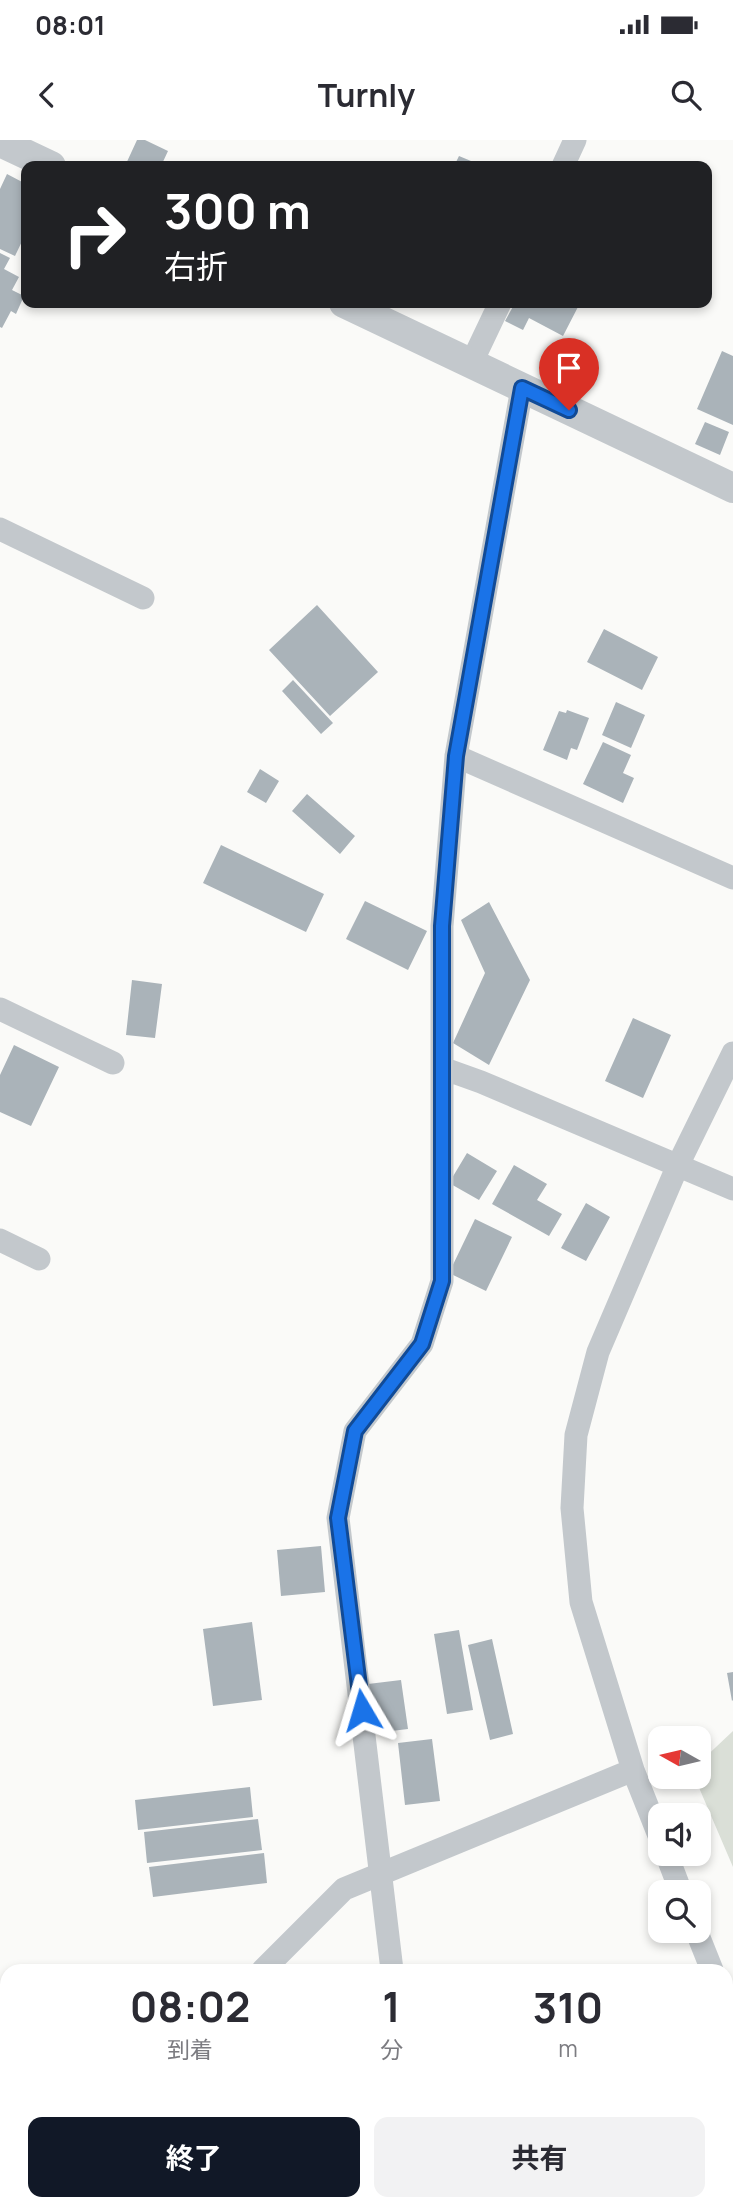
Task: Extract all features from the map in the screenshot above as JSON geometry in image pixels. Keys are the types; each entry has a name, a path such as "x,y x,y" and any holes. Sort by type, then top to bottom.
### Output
{"street":[{"path":"565,161 575,140"},
{"path":"4,147 39,161"},
{"path":"354,308 733,488"},
{"path":"471,364 498,308"},
{"path":"391,1964 338,1518 355,1431 422,1344 442,1281 442,926 456,756 522,388"},
{"path":"0,529 143,598"},
{"path":"456,756 733,878"},
{"path":"0,1009 113,1063"},
{"path":"648,1808 633,1770 582,1602 572,1508 576,1435 598,1352 678,1165 733,1052"},
{"path":"442,1068 733,1189"},
{"path":"0,1240 39,1259"},
{"path":"269,1964 344,1889 633,1770"},
{"path":"701,1943 710,1964"}],"shaded area":[{"path":"733,1731 733,1867 711,1816 711,1803 706,1803 700,1789 711,1789 711,1752"}],"building":[{"path":"137,140 145,140 168,151 163,161 127,161"},
{"path":"459,156 471,161 456,161"},
{"path":"7,174 21,181 21,243 15,256 0,249 0,189"},
{"path":"0,253 10,258 4,269 19,277 12,290 21,294 21,303 16,314 11,311 2,328"},
{"path":"512,308 577,308 563,336 529,318 523,330 505,321"},
{"path":"722,351 733,356 733,425 697,409"},
{"path":"705,422 729,432 720,455 695,444"},
{"path":"317,605 378,672 330,716 269,650"},
{"path":"604,629 658,657 642,690 587,662"},
{"path":"293,680 333,723 321,734 282,691"},
{"path":"616,702 645,715 631,748 602,735"},
{"path":"567,710 589,718 577,750 571,748 567,760 543,750 559,711 566,713"},
{"path":"603,742 631,755 623,773 634,778 623,803 583,784"},
{"path":"260,769 279,781 266,803 247,792"},
{"path":"307,794 355,836 340,854 292,811"},
{"path":"221,845 324,894 306,932 203,883"},
{"path":"365,901 427,931 408,970 346,939"},
{"path":"489,902 530,980 489,1065 453,1043 485,973 461,920"},
{"path":"132,980 162,984 155,1038 126,1035"},
{"path":"633,1018 671,1035 643,1098 605,1081"},
{"path":"14,1045 59,1067 31,1126 0,1112 0,1075"},
{"path":"467,1153 497,1171 479,1200 449,1183"},
{"path":"514,1165 547,1184 537,1200 562,1214 549,1236 492,1204"},
{"path":"586,1203 610,1217 586,1261 561,1248"},
{"path":"475,1219 512,1237 486,1291 449,1273"},
{"path":"321,1546 325,1592 281,1596 277,1550"},
{"path":"252,1622 262,1700 213,1706 203,1629"},
{"path":"459,1630 473,1710 447,1714 434,1634"},
{"path":"492,1639 513,1734 490,1740 468,1645"},
{"path":"733,1672 733,1700 732,1701 727,1673"},
{"path":"401,1680 408,1729 375,1733 368,1684"},
{"path":"432,1739 440,1801 405,1805 398,1743"},
{"path":"250,1787 253,1817 138,1830 135,1800"},
{"path":"258,1819 262,1850 147,1863 144,1832"},
{"path":"264,1853 267,1883 153,1897 149,1867"}],"route":[{"path":"362,1710 338,1518 355,1431 422,1344 442,1281 442,926 456,756 522,388 569,410"}]}
